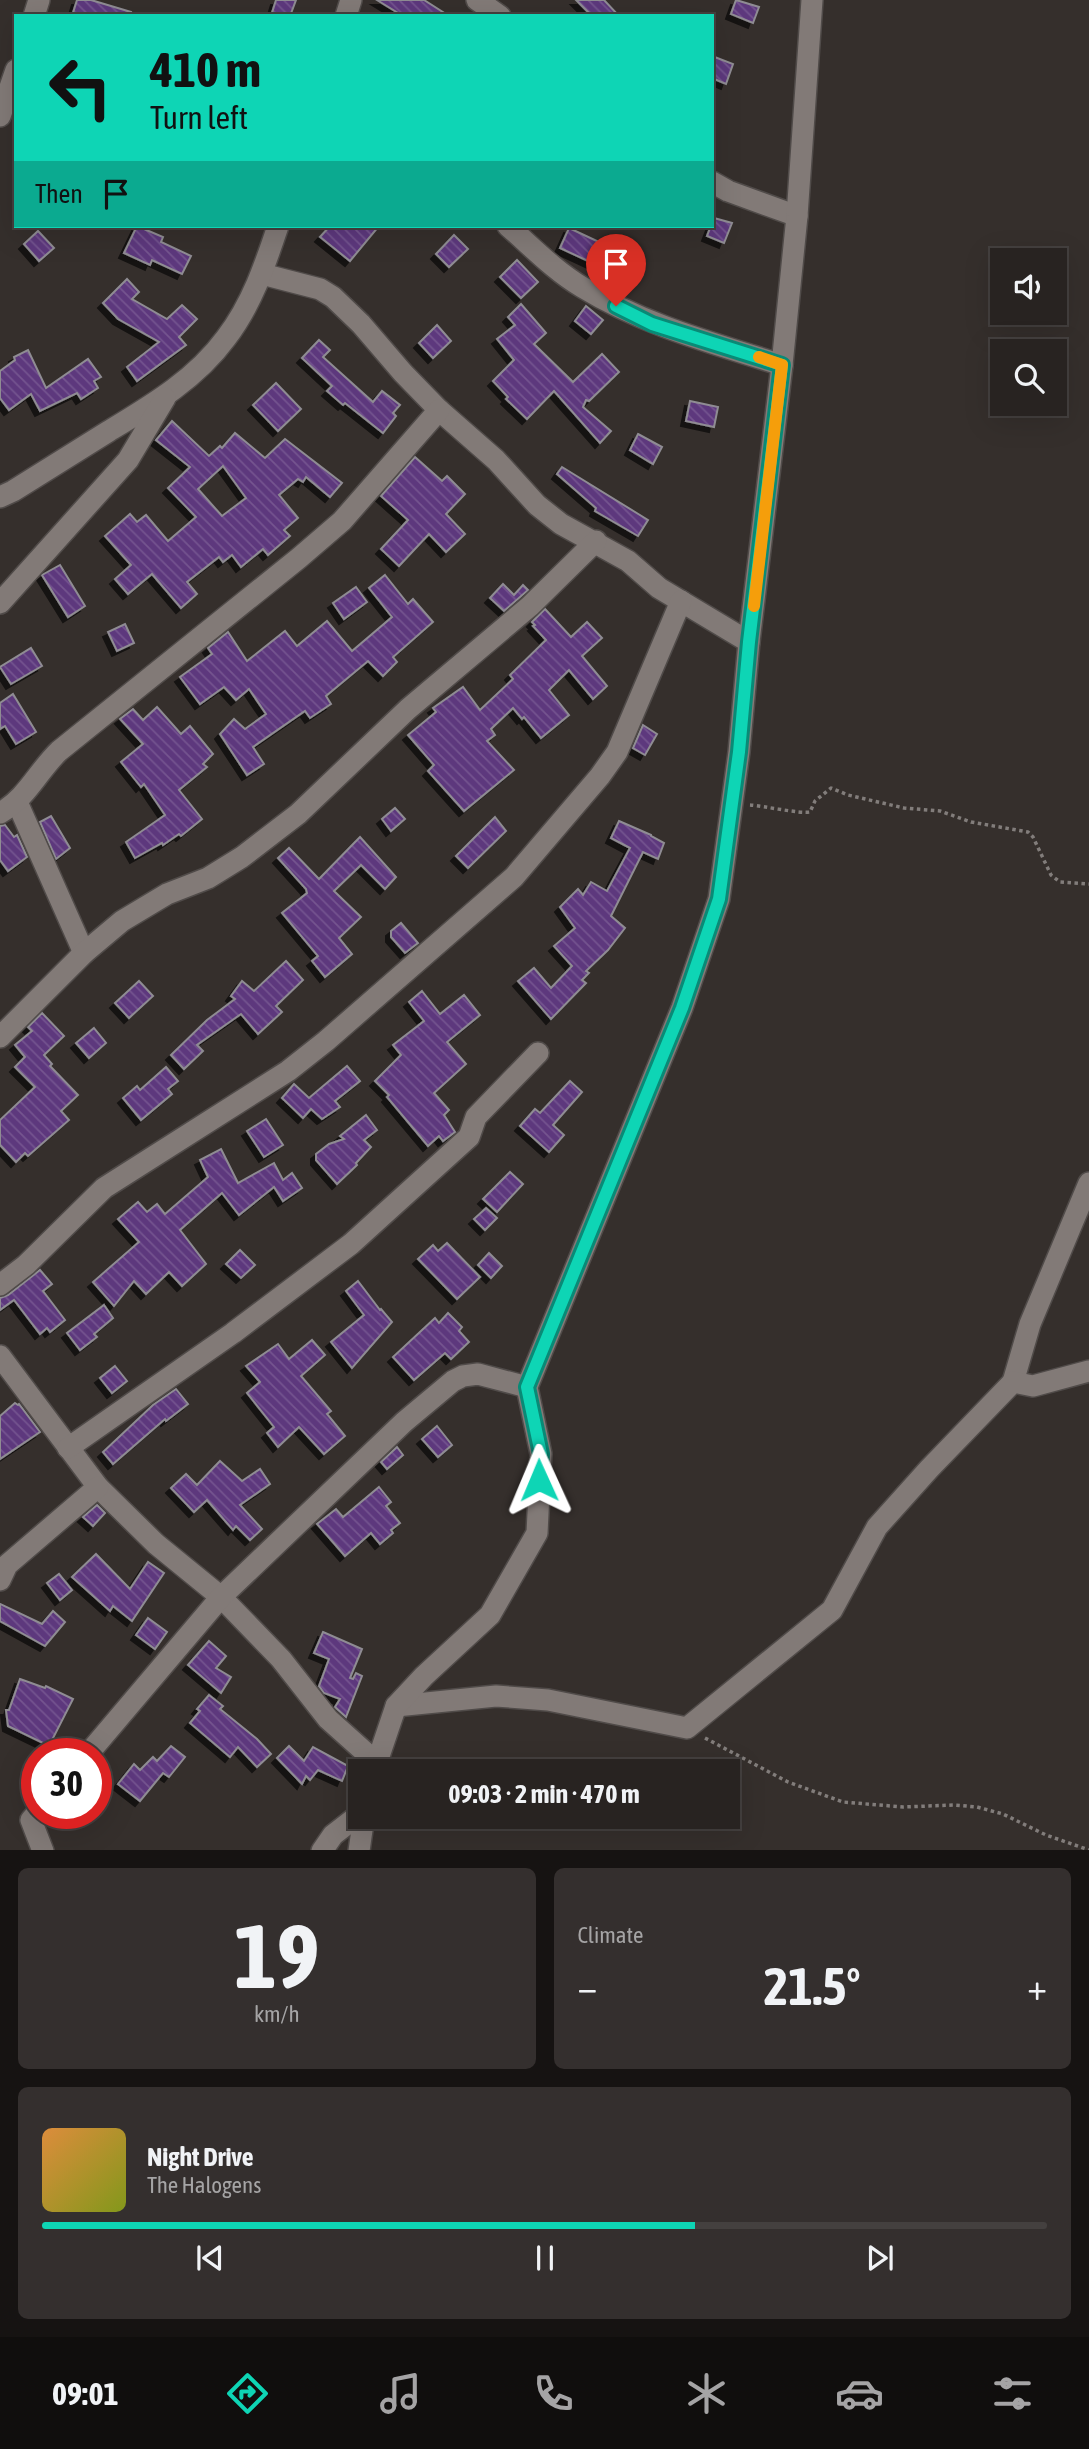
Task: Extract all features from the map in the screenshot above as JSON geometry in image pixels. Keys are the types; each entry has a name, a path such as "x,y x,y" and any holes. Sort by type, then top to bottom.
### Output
{"street":[{"path":"477,0 497,14"},
{"path":"377,1759 396,1706 490,1615 537,1533 541,1454 527,1387 682,1008 702,956 719,899 782,365 797,216 812,0"},
{"path":"0,116 14,76"},
{"path":"714,183 728,191 797,216"},
{"path":"0,497 166,396 199,368 226,338 246,307 262,274 277,228"},
{"path":"510,228 580,286 616,306 652,324 782,365"},
{"path":"262,274 309,286 333,297 361,324 402,373 496,460 537,505 561,524 628,561 659,588 749,642"},
{"path":"0,603 128,460 166,396"},
{"path":"84,953 8,808 31,788 45,764 59,751 342,521 439,410"},
{"path":"0,1037 84,953 122,920 167,894 208,878 242,857 298,814 408,709 530,606 596,541"},
{"path":"0,1284 26,1265 104,1188 288,1071 326,1041 514,877 600,776 617,752 681,601"},
{"path":"68,1448 233,1333 351,1244 469,1137 476,1117 538,1053"},
{"path":"396,1706 496,1696 548,1700 687,1728 832,1610 877,1528 929,1469 1013,1382 1030,1324 1089,1183"},
{"path":"0,1356 98,1487 156,1544 221,1597 281,1659 328,1719 368,1759"},
{"path":"1013,1382 1033,1386 1089,1371"},
{"path":"102,1738 221,1597 404,1422 453,1381 463,1376 478,1374 527,1387"},
{"path":"0,1580 7,1564 98,1487"},
{"path":"322,1850 333,1835 348,1825"},
{"path":"35,1829 43,1850"},
{"path":"359,1850 361,1829"}],"path":[{"path":"732,803 804,813 810,811 815,801 831,788 848,795 904,808 940,811 971,822 1020,829 1033,837 1051,875 1060,882 1089,884"},
{"path":"687,1728 788,1782 843,1801 903,1807 977,1807 1003,1814 1046,1835 1089,1850"}],"building":[{"path":"77,0 91,0 131,12 130,14 73,14"},
{"path":"276,0 296,0 291,14 272,14"},
{"path":"377,0 424,0 446,14 400,14"},
{"path":"576,0 604,0 617,14 590,14"},
{"path":"736,0 759,7 753,23 731,14"},
{"path":"714,57 733,64 726,84 714,79"},
{"path":"714,218 732,223 724,243 707,236 710,228 714,228"},
{"path":"136,228 142,228 163,237 161,242 191,256 182,274 152,260 150,265 124,253"},
{"path":"328,228 377,228 350,261 320,237"},
{"path":"569,228 599,242 595,249 621,264 616,274 560,248"},
{"path":"38,231 54,248 39,261 24,244"},
{"path":"454,235 468,249 449,267 436,254"},
{"path":"517,260 538,282 521,298 500,277"},
{"path":"127,279 139,292 132,299 167,319 182,305 197,319 179,337 186,345 137,381 127,367 159,342 118,319 103,303"},
{"path":"521,304 546,333 534,344 573,382 602,354 619,372 589,401 586,400 583,407 611,431 600,443 554,391 527,419 506,399 508,397 493,381 514,360 497,339 515,325 508,317"},
{"path":"586,306 603,320 591,334 575,321"},
{"path":"437,325 451,341 433,358 419,343"},
{"path":"319,340 330,350 323,357 373,402 382,391 400,405 393,413 396,416 383,433 327,391 332,386 302,358"},
{"path":"28,350 46,388 88,359 101,377 94,381 98,388 81,399 77,393 40,411 31,394 9,410 0,398 0,371 15,360 14,357"},
{"path":"276,383 301,409 278,431 253,405"},
{"path":"690,401 718,407 714,427 686,421"},
{"path":"172,421 209,456 220,446 222,448 235,433 265,458 285,439 342,483 330,497 306,477 303,482 298,479 279,495 298,518 284,530 290,536 268,555 263,549 241,567 232,555 223,562 219,557 187,582 197,594 181,608 152,574 128,594 115,579 131,565 105,536 130,514 137,522 146,515 168,541 196,517 168,488 190,467 156,440","holes":["223,466 246,498 222,516 198,489"]},
{"path":"638,434 662,447 653,464 630,450"},
{"path":"415,457 442,481 447,476 465,494 446,514 465,534 446,552 429,534 399,566 381,549 408,520 381,496"},
{"path":"562,467 648,520 638,536 595,511 596,508 557,474"},
{"path":"60,565 85,606 68,617 42,575"},
{"path":"385,575 408,604 413,599 433,622 393,657 397,662 383,676 368,661 326,696 331,704 310,718 305,711 253,747 264,764 247,775 220,734 234,719 245,729 266,714 249,689 236,700 224,687 200,704 180,677 212,654 208,648 228,632 247,661 285,631 297,646 327,621 352,651 392,617 369,588"},
{"path":"503,584 514,595 523,585 528,590 504,611 490,598"},
{"path":"356,587 367,602 344,619 333,603"},
{"path":"545,609 571,637 587,622 602,638 582,656 607,686 593,699 569,670 549,690 569,715 541,738 513,708 491,729 495,735 487,741 514,770 464,811 428,771 434,765 408,735 436,712 433,708 463,687 480,710 513,679 510,675 546,640 532,622"},
{"path":"125,624 134,643 117,651 108,632"},
{"path":"31,648 42,666 11,684 0,667"},
{"path":"13,694 36,732 16,744 5,726 0,729 0,703"},
{"path":"157,707 181,734 190,726 213,754 203,764 207,767 179,790 202,819 181,836 179,834 135,858 126,842 165,815 144,784 141,787 121,762 143,744 120,719 133,709 143,720"},
{"path":"643,725 657,734 645,755 633,748"},
{"path":"395,808 405,819 391,831 382,819"},
{"path":"51,816 70,848 56,859 40,822"},
{"path":"495,817 506,831 468,868 456,856"},
{"path":"619,821 664,843 658,859 643,852 611,916 625,928 608,950 586,971 589,973 582,980 586,983 551,1019 518,981 534,968 551,988 572,966 554,946 575,928 560,907 578,889 583,895 591,882 607,891 630,848 611,838"},
{"path":"5,825 14,837 17,835 27,857 8,871 0,860 0,826"},
{"path":"360,837 396,877 385,889 361,865 334,891 361,917 339,938 352,954 325,977 312,961 318,956 282,913 307,893 278,858 289,848 319,879"},
{"path":"401,923 418,943 405,953 391,937 391,931"},
{"path":"286,961 303,980 276,1006 282,1012 258,1034 241,1014 197,1045 203,1051 184,1069 171,1055 207,1020 235,999 231,996 242,981 254,991"},
{"path":"139,981 153,996 129,1018 115,1003"},
{"path":"422,991 440,1014 464,995 480,1015 447,1042 466,1064 434,1093 449,1110 444,1115 455,1132 443,1141 439,1136 428,1146 375,1081 401,1055 393,1045 424,1021 409,1002"},
{"path":"42,1013 64,1036 44,1055 52,1064 50,1066 78,1095 61,1111 69,1120 28,1156 25,1153 16,1162 0,1145 0,1120 35,1087 15,1067 25,1057 15,1045 32,1031 28,1027"},
{"path":"94,1028 106,1043 89,1058 76,1043"},
{"path":"347,1066 360,1081 335,1101 340,1107 322,1119 311,1109 303,1118 282,1098 294,1084 309,1098"},
{"path":"166,1067 178,1081 168,1089 172,1094 141,1120 123,1098 137,1086 140,1090"},
{"path":"570,1081 582,1092 553,1125 564,1135 549,1152 520,1126 535,1109 540,1113"},
{"path":"366,1115 377,1130 364,1140 371,1147 337,1184 316,1160 316,1154 329,1144 344,1139 340,1136"},
{"path":"266,1119 283,1145 264,1157 247,1131"},
{"path":"221,1149 238,1183 274,1163 283,1180 292,1173 302,1188 283,1201 274,1187 239,1215 222,1193 180,1230 206,1264 182,1286 169,1272 146,1294 134,1281 114,1306 93,1282 139,1242 118,1219 138,1202 147,1212 157,1204 165,1214 208,1177 200,1160"},
{"path":"510,1172 523,1184 497,1212 483,1199"},
{"path":"486,1208 497,1218 485,1230 474,1219"},
{"path":"447,1243 480,1277 457,1299 418,1259 433,1245 438,1251"},
{"path":"240,1250 255,1265 241,1278 226,1264"},
{"path":"489,1253 502,1266 491,1278 478,1265"},
{"path":"40,1270 52,1284 43,1291 65,1320 50,1332 47,1328 40,1334 14,1300 0,1310 0,1298 8,1295"},
{"path":"358,1281 392,1322 352,1368 331,1342 364,1315 346,1291"},
{"path":"104,1305 113,1318 94,1334 97,1337 80,1350 67,1333"},
{"path":"448,1313 462,1327 459,1331 469,1342 451,1359 445,1353 414,1380 393,1357 435,1318 439,1323"},
{"path":"312,1340 325,1355 301,1376 331,1411 327,1414 345,1436 324,1454 299,1427 278,1447 267,1433 274,1427 247,1393 260,1382 246,1366 278,1344 289,1359"},
{"path":"115,1366 127,1381 112,1393 100,1378"},
{"path":"176,1389 188,1404 166,1421 165,1419 113,1464 103,1452 153,1405"},
{"path":"15,1403 19,1404 40,1432 0,1459 0,1416"},
{"path":"437,1426 452,1445 438,1457 422,1439"},
{"path":"397,1447 403,1455 387,1469 381,1462"},
{"path":"220,1461 242,1481 260,1469 270,1484 240,1505 262,1529 250,1540 236,1526 233,1530 207,1500 194,1512 171,1488 186,1474 197,1485"},
{"path":"379,1487 391,1502 386,1506 400,1523 380,1544 371,1533 345,1556 317,1524 336,1509 343,1517"},
{"path":"97,1505 105,1513 93,1526 83,1517"},
{"path":"96,1554 130,1589 148,1562 164,1573 132,1621 113,1606 110,1611 72,1577"},
{"path":"59,1574 72,1590 60,1600 47,1583"},
{"path":"0,1604 42,1624 53,1611 65,1622 45,1646 0,1621"},
{"path":"148,1618 167,1632 155,1649 136,1635"},
{"path":"323,1632 362,1649 350,1678 353,1679 356,1673 362,1676 346,1717 335,1707 340,1699 324,1693 319,1686 329,1659 314,1653"},
{"path":"209,1641 226,1656 216,1668 231,1677 221,1693 188,1665"},
{"path":"20,1679 45,1688 46,1686 73,1699 53,1738 33,1738 8,1726 6,1710 9,1710"},
{"path":"209,1695 223,1706 220,1709 271,1754 257,1767 238,1747 230,1757 190,1723"},
{"path":"171,1746 185,1757 169,1777 163,1773 140,1801 118,1784 134,1764 140,1770 153,1757 157,1761"},
{"path":"289,1746 304,1761 313,1747 348,1766 342,1781 318,1770 310,1780 306,1776 302,1784 277,1758"}],"slow traffic":[{"path":"754,606 782,365 759,357"}],"route":[{"path":"539,1480 541,1454 527,1387 682,1008 702,956 719,899 739,752 749,642 782,365 652,324 616,306"}]}
